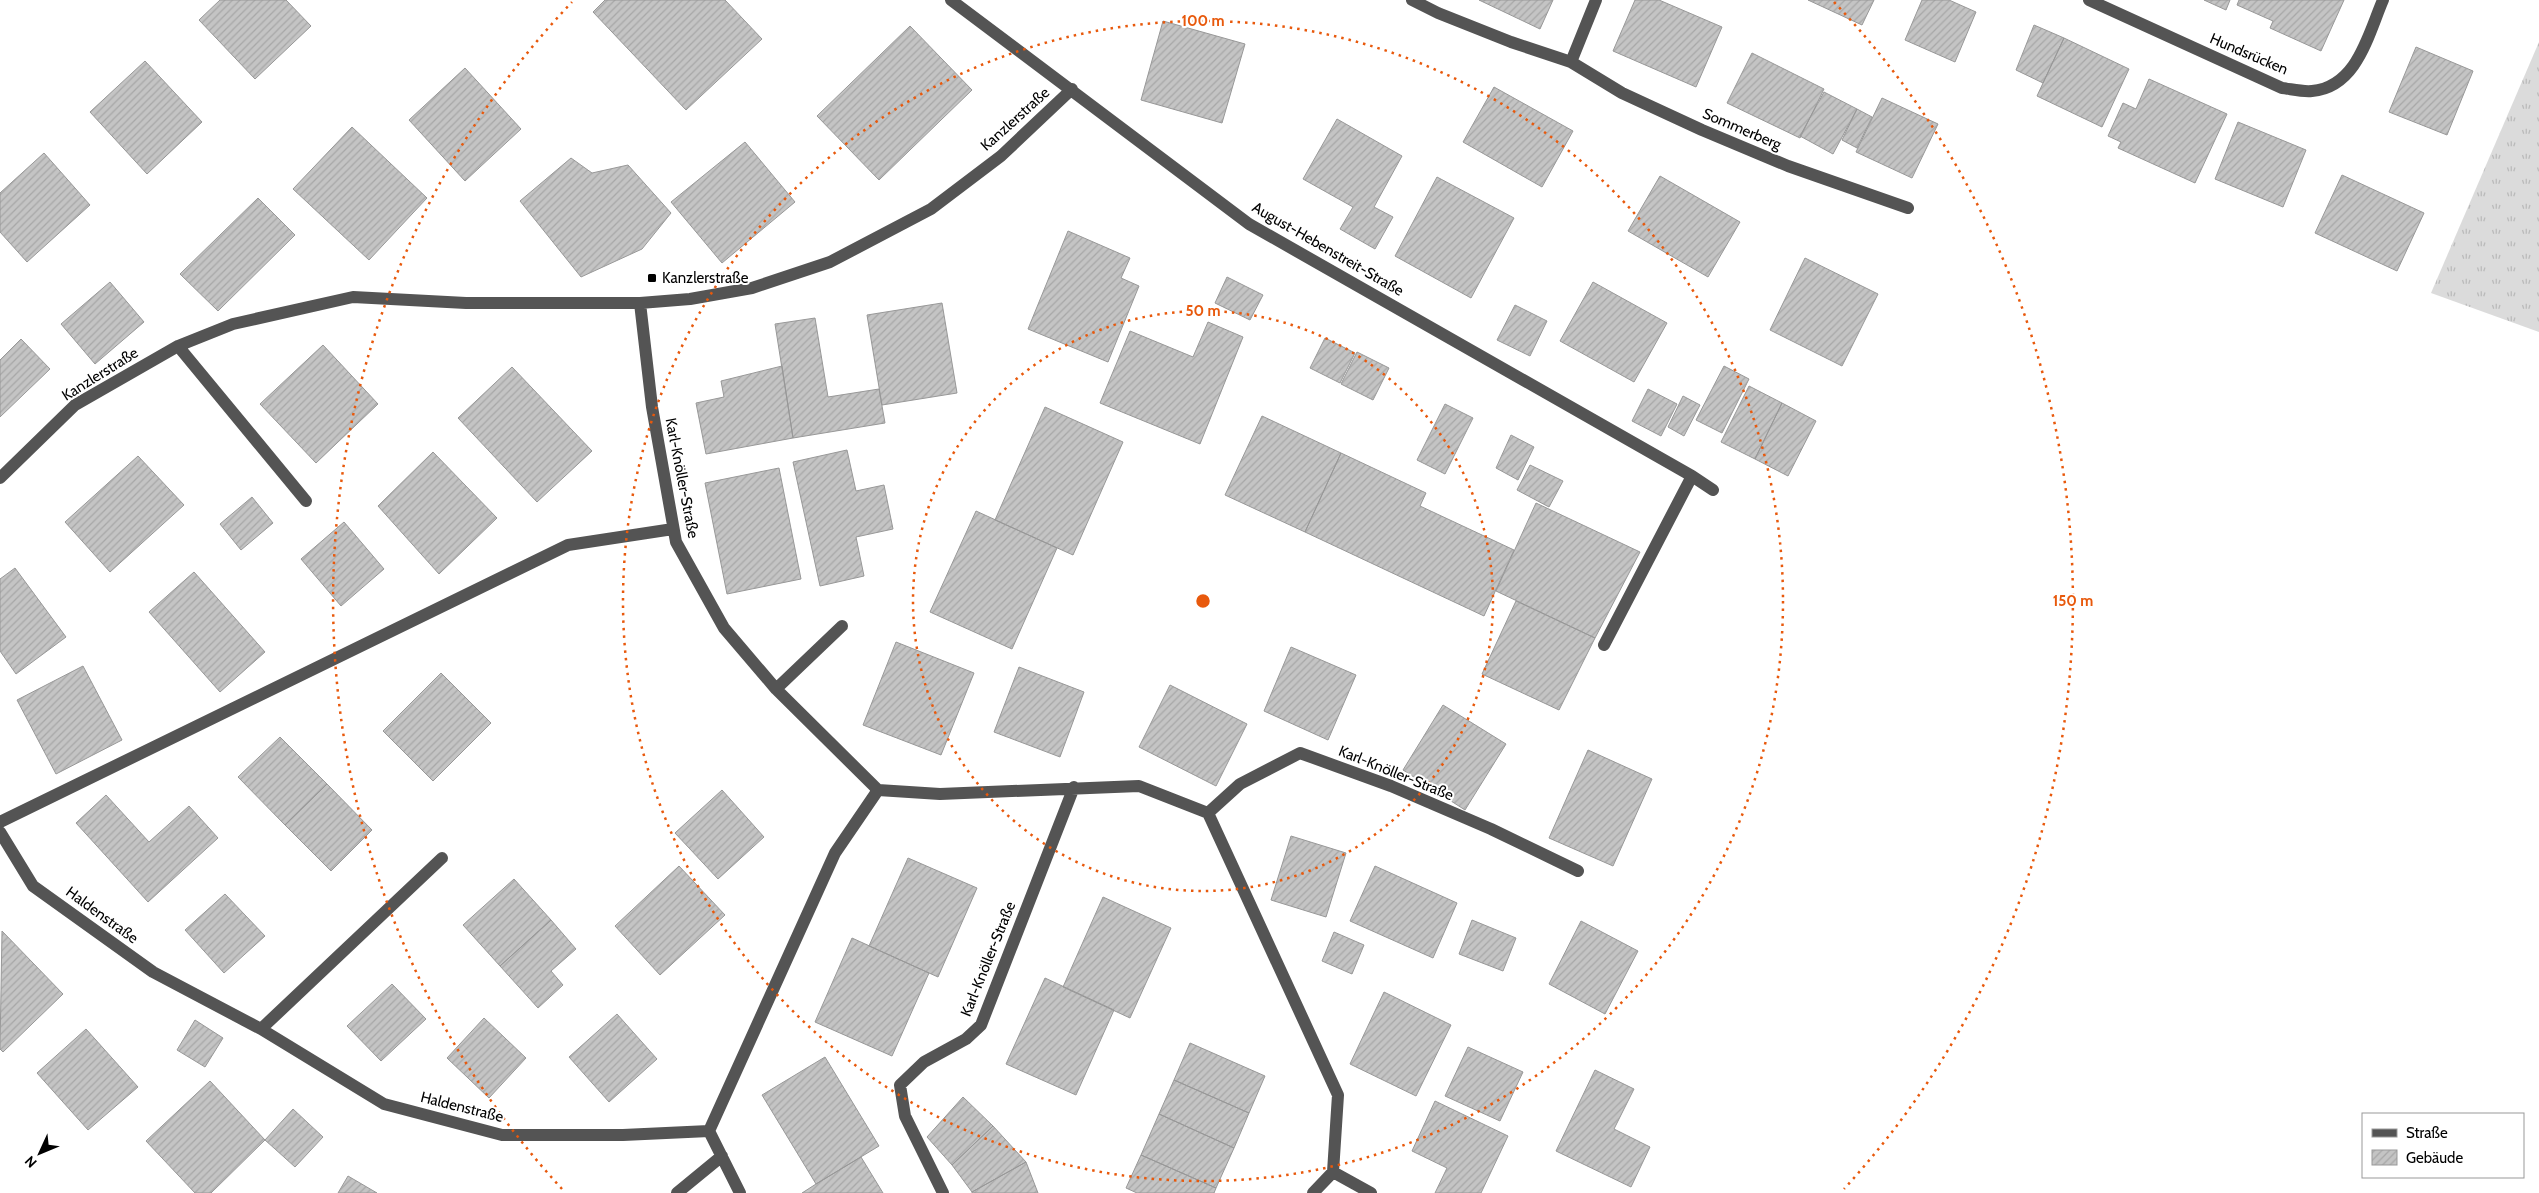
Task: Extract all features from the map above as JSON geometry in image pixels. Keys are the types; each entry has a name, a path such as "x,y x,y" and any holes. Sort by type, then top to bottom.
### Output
{"street":[{"name":"August-Hebenstreit-Straße","path":"951,0 1072,89 1249,224 1692,476 1713,490"},
{"name":"Sommerberg","path":"1412,0 1438,13 1511,42 1571,62 1622,93 1702,130 1788,166 1908,208"},
{"path":"1571,62 1596,0"},
{"name":"Hundsrücken","path":"2089,0 2282,88 2310,92 2325,89 2342,80 2354,68 2383,0"},
{"name":"Kanzlerstraße","path":"0,478 75,405 178,346 233,324 353,297 466,303 640,303 690,300 752,288 830,262 931,209 1001,156 1072,89"},
{"name":"Karl-Knöller-Straße","path":"640,303 652,407 676,542 724,628 776,689 878,790"},
{"path":"178,346 306,501"},
{"path":"1604,645 1692,476"},
{"path":"0,822 568,545 673,529"},
{"path":"776,689 842,626"},
{"name":"Karl-Knöller-Straße","path":"1208,813 1240,784 1300,753 1391,786 1491,829 1578,871"},
{"path":"740,1193 709,1131 835,854 878,790 940,794 1074,787 1139,786 1208,813 1338,1096 1333,1172 1313,1193"},
{"name":"Karl-Knöller-Straße","path":"943,1193 905,1116 900,1085 924,1062 966,1039 981,1025 1074,787"},
{"name":"Haldenstraße","path":"0,832 33,886 153,972 261,1029 384,1104 502,1135 623,1135 709,1131"},
{"path":"261,1029 442,858"},
{"path":"677,1193 722,1156"},
{"path":"1333,1172 1371,1193"}],"green space":[{"path":"2539,42 2539,332 2431,293"}],"building":[{"path":"220,0 286,0 311,26 255,79 199,20"},
{"path":"605,0 725,0 762,39 686,110 593,12"},
{"path":"1479,0 1553,0 1540,29"},
{"path":"1635,0 1659,0 1722,27 1696,87 1613,51"},
{"path":"1808,0 1874,0 1862,25"},
{"path":"1922,0 1949,0 1976,12 1955,62 1905,40"},
{"path":"2204,0 2230,0 2226,10"},
{"path":"2239,0 2344,0 2321,51 2270,28 2273,21 2237,5"},
{"path":"1163,21 1245,44 1222,123 1141,100"},
{"path":"2034,25 2064,38 2043,83 2016,70"},
{"path":"910,26 972,90 879,180 817,116"},
{"path":"2064,38 2129,69 2102,127 2037,96"},
{"path":"2416,47 2473,71 2447,135 2389,112"},
{"path":"1752,53 1824,89 1800,138 1727,103"},
{"path":"145,61 202,122 147,174 90,112"},
{"path":"465,68 521,129 465,181 409,120"},
{"path":"2149,79 2227,114 2195,183 2118,148 2121,142 2108,136 2123,103 2136,109"},
{"path":"1494,87 1573,131 1542,187 1463,142"},
{"path":"1824,92 1857,109 1833,154 1800,136"},
{"path":"1882,98 1938,124 1912,178 1856,152"},
{"path":"1857,109 1872,117 1857,148 1842,140"},
{"path":"1337,119 1402,156 1374,207 1393,217 1375,249 1340,229 1353,207 1303,179"},
{"path":"2238,122 2306,150 2283,207 2215,179"},
{"path":"352,127 427,198 369,260 293,189"},
{"path":"745,142 795,202 722,263 671,202"},
{"path":"44,153 90,205 27,262 0,232 0,193"},
{"path":"571,158 592,173 628,165 671,213 642,249 581,277 520,201"},
{"path":"2342,175 2424,213 2397,271 2315,233"},
{"path":"1660,176 1740,222 1708,277 1628,231"},
{"path":"1437,177 1514,218 1471,298 1395,256"},
{"path":"258,198 295,235 218,311 180,274"},
{"path":"1068,231 1130,258 1121,278 1139,286 1108,362 1028,329"},
{"path":"1805,258 1878,294 1842,366 1770,330"},
{"path":"1227,277 1263,295 1250,320 1215,303"},
{"path":"110,282 144,322 95,364 61,324"},
{"path":"1593,282 1667,323 1634,382 1560,341"},
{"path":"942,303 957,393 882,405 867,315"},
{"path":"1515,305 1547,321 1530,356 1497,340"},
{"path":"815,318 828,397 879,389 885,423 793,438 775,324"},
{"path":"1208,322 1243,337 1200,444 1100,403 1130,331 1193,357"},
{"path":"1325,338 1355,353 1340,383 1310,368"},
{"path":"21,339 50,369 0,417 0,360"},
{"path":"323,345 378,404 316,463 260,404"},
{"path":"1357,352 1389,368 1373,400 1341,384"},
{"path":"782,366 793,438 706,454 696,403 724,397 721,381"},
{"path":"1724,366 1749,379 1722,433 1696,420"},
{"path":"512,367 592,451 537,502 458,418"},
{"path":"1749,386 1782,403 1755,459 1721,442"},
{"path":"1648,389 1677,404 1661,436 1632,421"},
{"path":"1683,396 1700,405 1684,436 1668,427"},
{"path":"1782,403 1816,421 1788,476 1755,459"},
{"path":"1445,404 1473,418 1445,474 1417,460"},
{"path":"1045,407 1123,442 1073,555 995,520"},
{"path":"1262,416 1341,453 1305,532 1225,495"},
{"path":"1511,435 1534,447 1518,480 1496,468"},
{"path":"847,450 856,491 884,485 893,529 856,537 864,576 820,586 793,462"},
{"path":"433,452 497,518 439,574 378,506"},
{"path":"1341,453 1426,493 1420,506 1514,550 1484,616 1305,532"},
{"path":"138,456 184,505 110,572 65,522"},
{"path":"1530,465 1563,481 1549,507 1517,490"},
{"path":"779,468 801,579 727,594 705,483"},
{"path":"252,497 273,523 241,550 220,524"},
{"path":"1536,503 1640,552 1595,638 1496,591"},
{"path":"976,511 1057,548 1012,649 930,612"},
{"path":"344,522 384,569 341,606 301,559"},
{"path":"15,568 66,637 16,674 0,651 0,579"},
{"path":"194,572 265,652 220,692 149,612"},
{"path":"1516,601 1595,638 1559,710 1482,674"},
{"path":"896,642 974,673 941,755 863,725"},
{"path":"1291,647 1356,675 1328,740 1264,711"},
{"path":"83,666 122,740 56,774 17,700"},
{"path":"1019,667 1084,692 1060,757 994,732"},
{"path":"441,673 491,723 433,781 383,731"},
{"path":"1170,685 1247,724 1216,786 1139,747"},
{"path":"1443,705 1506,744 1465,810 1403,770"},
{"path":"280,737 327,784 285,825 238,777"},
{"path":"1588,750 1652,779 1613,866 1549,838"},
{"path":"327,784 372,830 331,871 285,825"},
{"path":"722,790 764,837 718,879 675,833"},
{"path":"106,795 149,842 189,806 218,838 148,902 76,823"},
{"path":"1291,836 1346,853 1326,917 1271,900"},
{"path":"908,858 977,888 938,977 869,946"},
{"path":"679,866 725,915 660,975 615,926"},
{"path":"1375,866 1457,903 1433,958 1350,921"},
{"path":"514,879 551,920 500,966 463,925"},
{"path":"225,894 265,936 224,973 185,930"},
{"path":"1103,897 1171,928 1130,1018 1063,987"},
{"path":"551,920 576,949 551,971 563,985 538,1008 500,966"},
{"path":"1472,920 1516,938 1503,971 1459,954"},
{"path":"1581,921 1638,951 1605,1014 1549,984"},
{"path":"2,931 63,994 3,1052 0,1049"},
{"path":"1334,932 1364,945 1352,974 1322,961"},
{"path":"852,938 929,973 892,1056 815,1022"},
{"path":"1045,978 1114,1010 1076,1095 1006,1064"},
{"path":"392,984 426,1019 381,1061 347,1026"},
{"path":"1384,992 1451,1025 1416,1096 1350,1064"},
{"path":"617,1014 657,1059 609,1102 569,1057"},
{"path":"484,1018 526,1058 489,1098 447,1058"},
{"path":"195,1020 223,1038 205,1067 177,1050"},
{"path":"86,1029 138,1087 88,1130 37,1073"},
{"path":"1190,1043 1265,1076 1249,1113 1174,1080"},
{"path":"1468,1047 1523,1072 1500,1121 1445,1096"},
{"path":"825,1057 879,1146 816,1184 762,1095"},
{"path":"1595,1070 1634,1089 1614,1129 1650,1147 1631,1187 1556,1151"},
{"path":"1174,1080 1249,1113 1234,1148 1159,1114"},
{"path":"210,1081 265,1140 211,1193 195,1193 146,1141"},
{"path":"963,1097 993,1126 952,1165 927,1137"},
{"path":"1435,1101 1508,1136 1481,1193 1435,1193 1447,1168 1412,1151"},
{"path":"293,1109 323,1137 295,1167 265,1140"},
{"path":"1159,1114 1234,1148 1216,1188 1141,1155"},
{"path":"993,1126 1026,1162 972,1192 952,1165"},
{"path":"1141,1155 1216,1188 1214,1193 1137,1193 1126,1188"},
{"path":"861,1157 883,1193 802,1193 816,1184"},
{"path":"1026,1162 1038,1193 972,1193 972,1192"},
{"path":"348,1176 377,1193 338,1193"}],"place":[{"name":"Kanzlerstraße","path":"652,278"}]}
